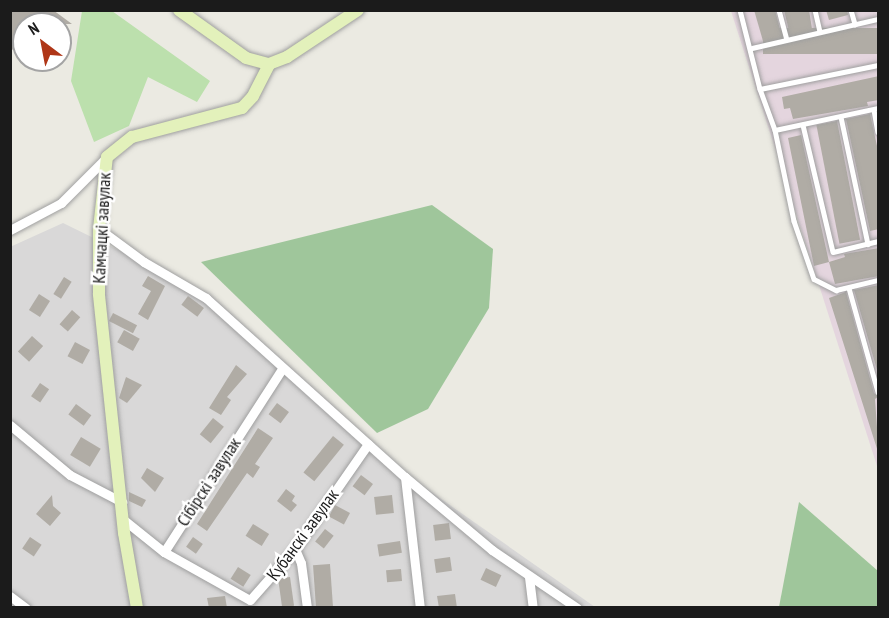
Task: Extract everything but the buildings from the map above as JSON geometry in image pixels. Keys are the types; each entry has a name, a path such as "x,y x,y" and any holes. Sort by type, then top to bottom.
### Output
{"main road":[{"path":"179,10 246,58 269,64 287,57 358,10"},
{"name":"Камчацкі завулак","path":"137,608 124,526 99,294 99,228 107,156 132,137 242,108 253,96 269,64"}],"street":[{"path":"10,230 61,202 107,156"},
{"path":"99,228 144,262 206,298 282,369 405,477 529,577 547,584 577,608"},
{"name":"Сібірскі завулак","path":"164,552 282,369"},
{"path":"10,425 70,475 122,502"},
{"name":"Кубанскі завулак","path":"164,552 250,600 295,549 368,444"},
{"path":"405,477 420,608"},
{"path":"124,526 164,552"},
{"path":"295,549 301,563 307,608"},
{"path":"529,577 533,608"},
{"path":"10,596 26,608"}],"lane":[{"path":"740,10 752,48 760,89 776,130 794,221 814,279 836,290 879,280"},
{"path":"779,10 787,39"},
{"path":"815,10 820,31"},
{"path":"851,10 855,24"},
{"path":"752,48 879,19"},
{"path":"760,89 879,64"},
{"path":"776,130 876,109 879,132"},
{"path":"841,117 868,244"},
{"path":"803,125 833,252 879,241"},
{"path":"849,288 879,392"}],"shaded area":[{"path":"731,11 878,11 878,469"},
{"path":"63,223 210,295 417,482 595,607 11,607 10,247"}],"green space":[{"path":"82,11 112,11 210,81 197,102 148,77 129,126 94,142 71,81"},
{"path":"432,205 493,249 489,308 428,409 377,433 201,262"},
{"path":"799,502 878,571 878,607 779,607"}]}
